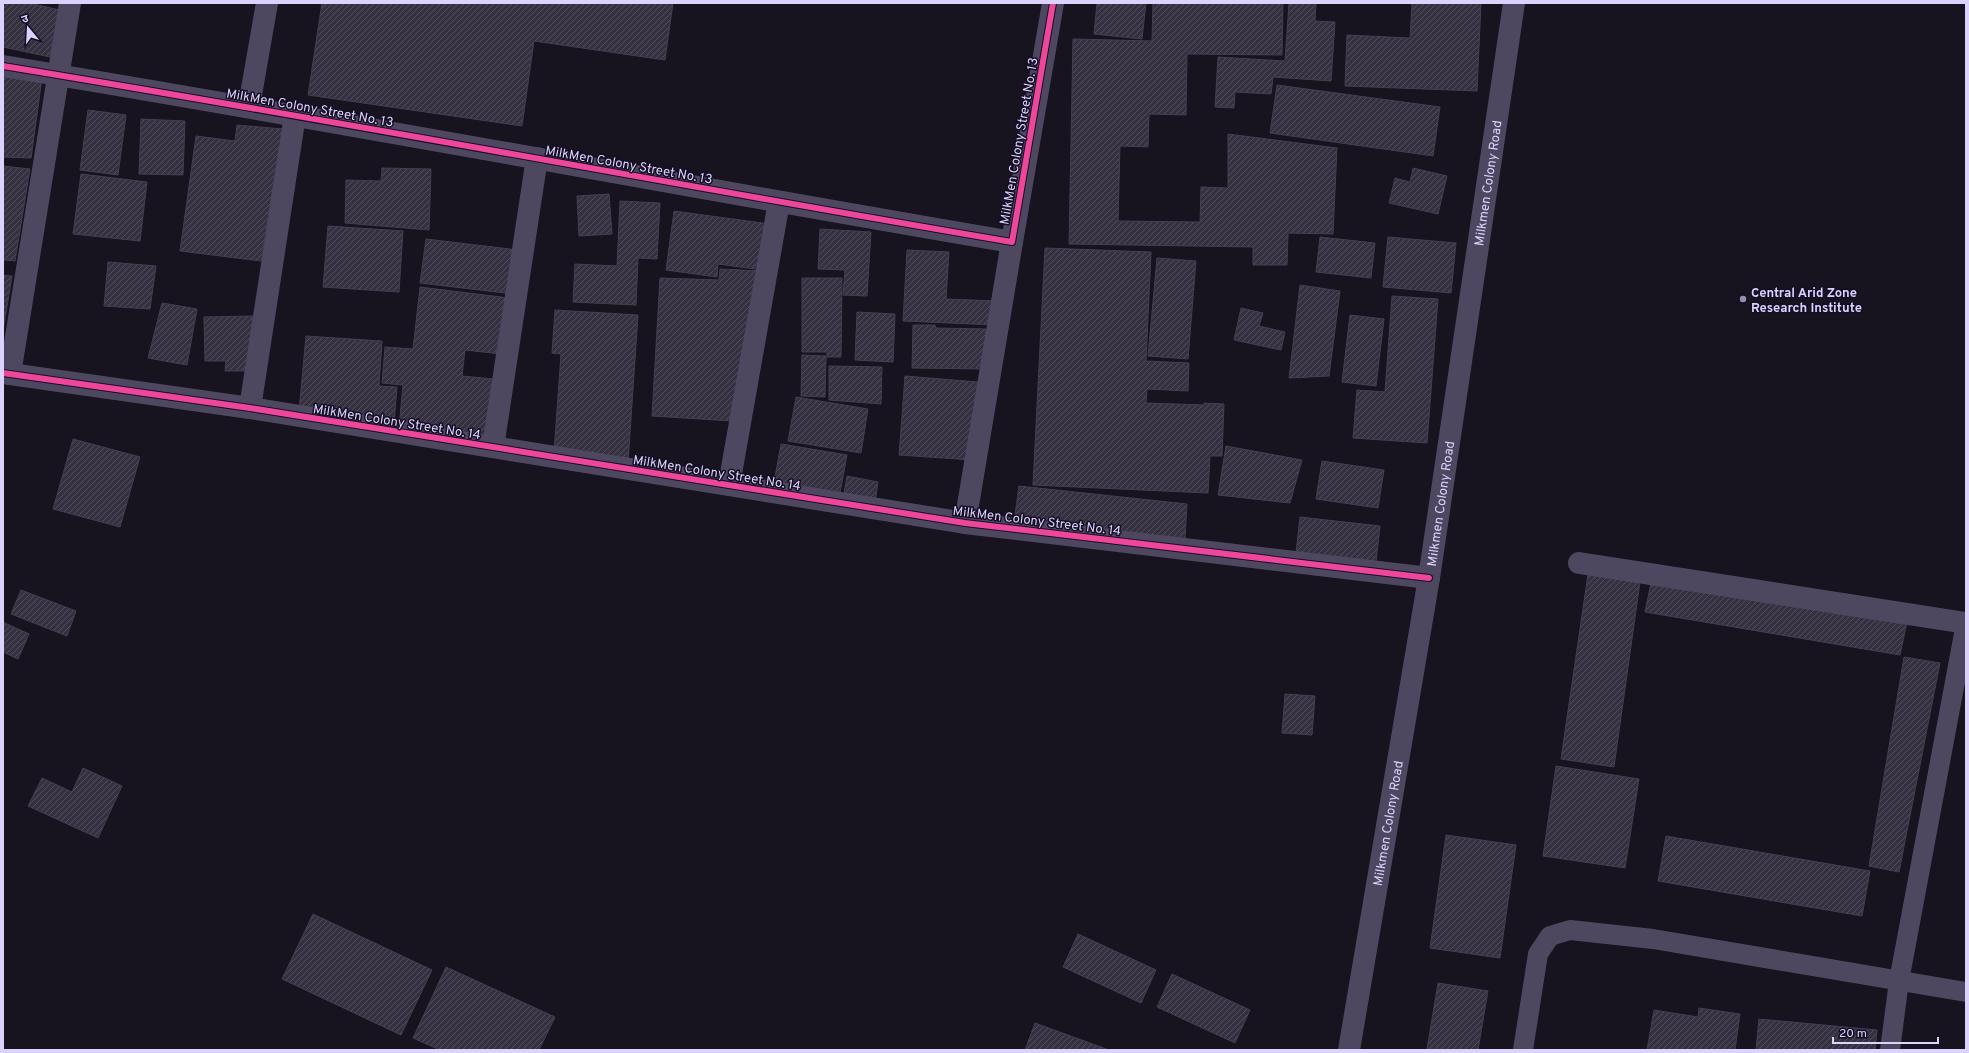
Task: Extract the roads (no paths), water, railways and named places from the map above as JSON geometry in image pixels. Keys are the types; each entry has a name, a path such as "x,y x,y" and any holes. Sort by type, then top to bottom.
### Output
{"street":[{"path":"6,374 60,76 70,3"},
{"path":"249,106 267,3"},
{"name":"MilkMen Colony Street No. 13","path":"3,66 249,106 779,202 1012,242 1053,3"},
{"name":"Milkmen Colony Road","path":"1349,1050 1429,578 1514,3"},
{"path":"250,408 295,115"},
{"path":"493,447 537,158"},
{"path":"730,485 779,202"},
{"path":"965,522 1012,242"},
{"name":"MilkMen Colony Street No. 14","path":"6,374 250,408 965,522 1429,578"},
{"path":"1579,563 1966,623"}],"lane":[{"path":"1890,1050 1899,981 1966,623"},
{"path":"1523,1050 1538,954 1550,936 1570,930 1653,939 1966,992"}],"place":[{"name":"Central Arid Zone Research Institute","path":"1743,299"}]}
